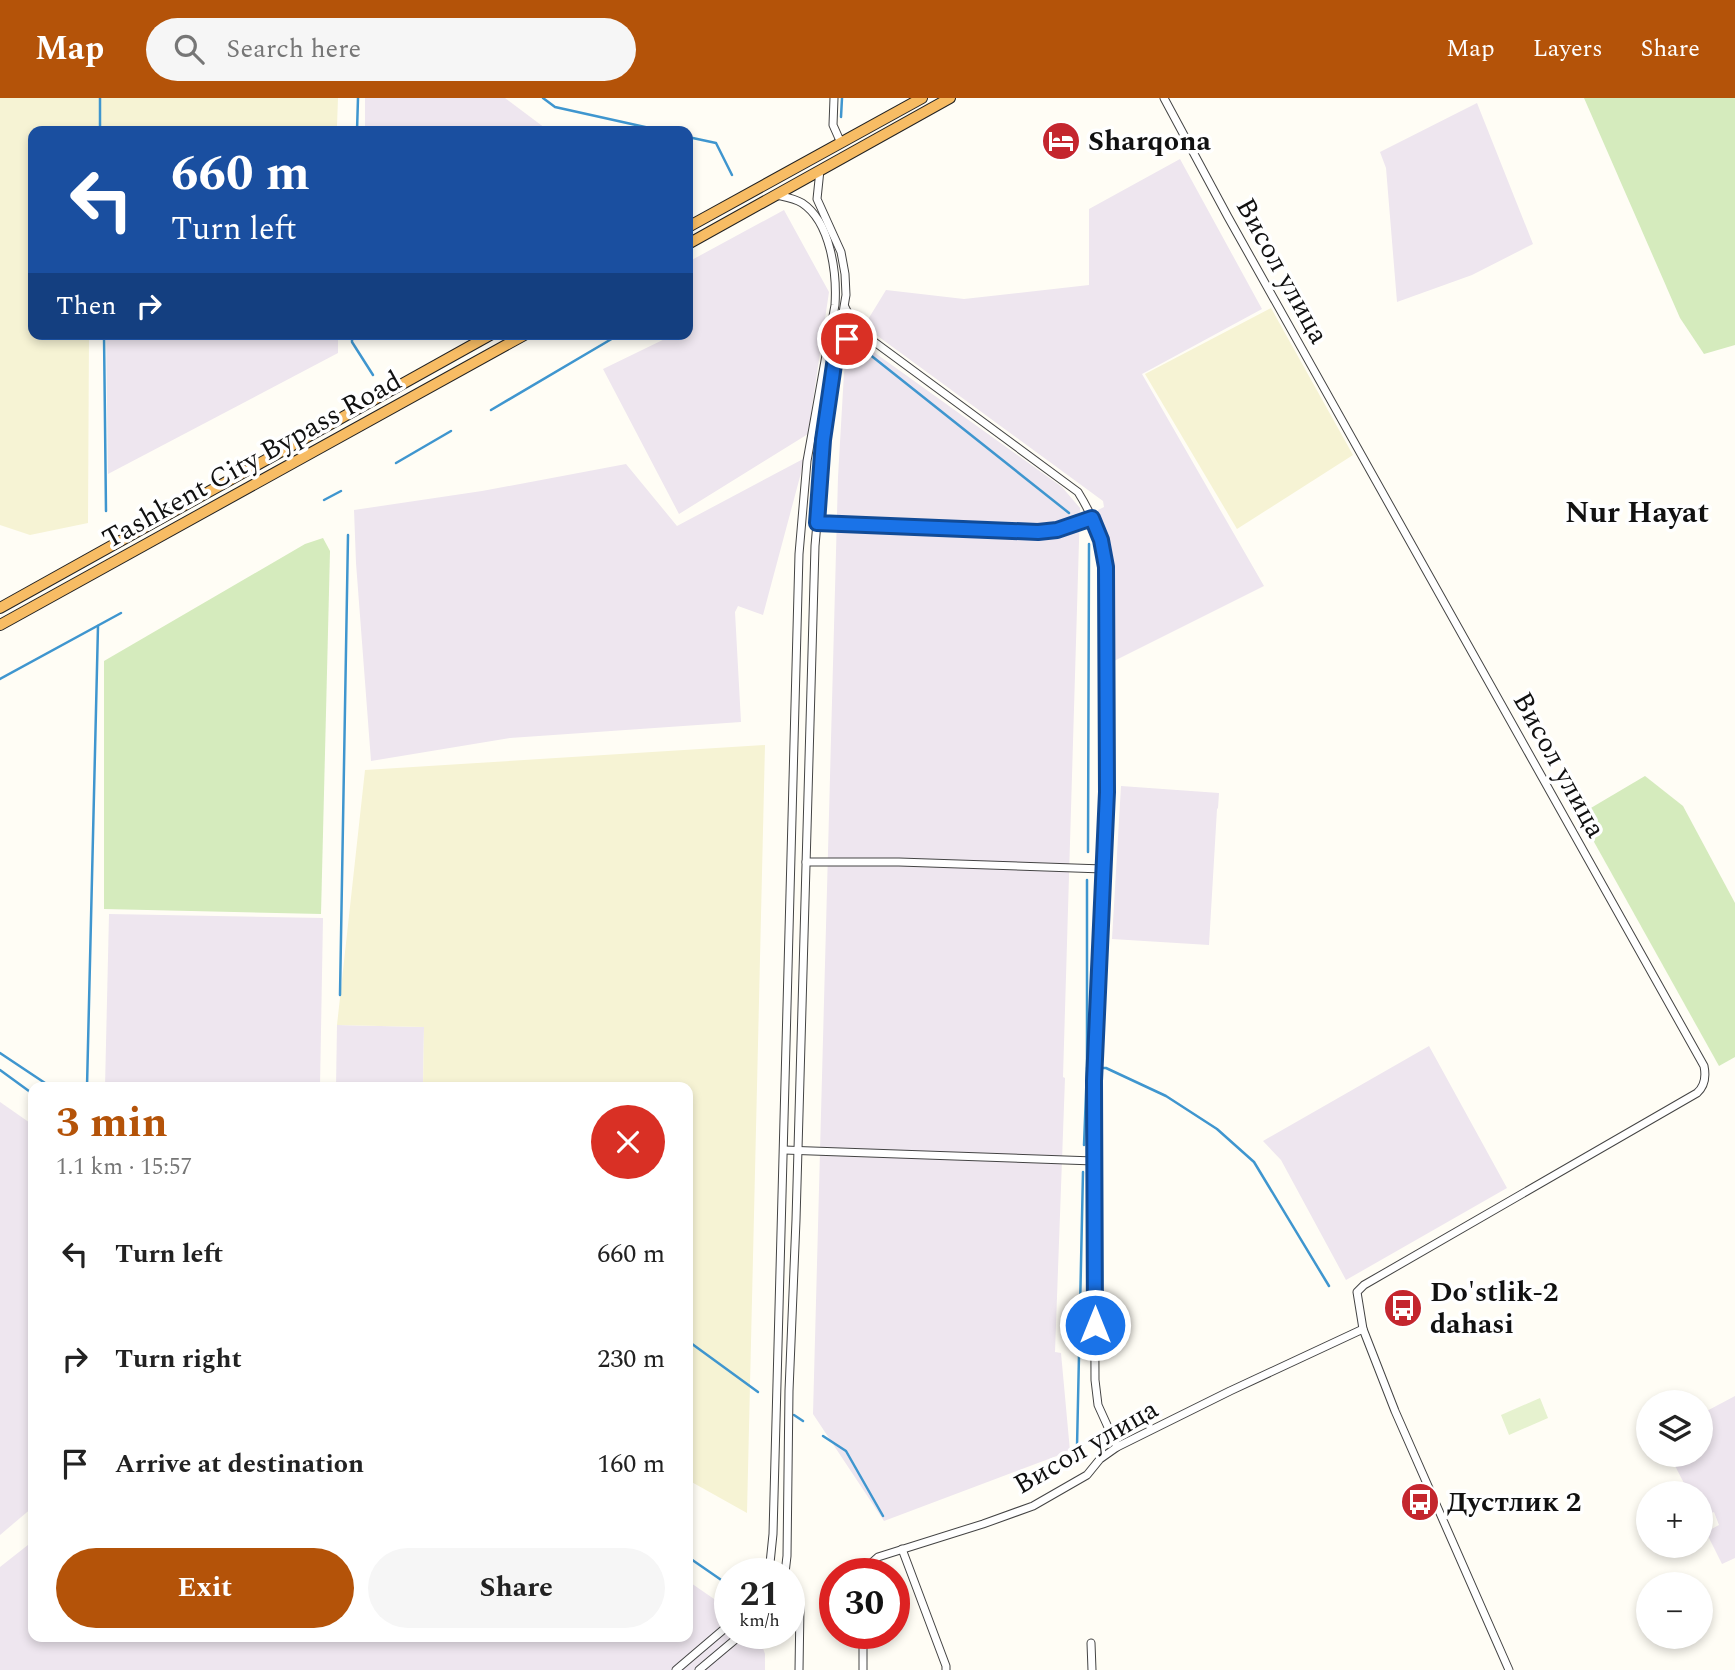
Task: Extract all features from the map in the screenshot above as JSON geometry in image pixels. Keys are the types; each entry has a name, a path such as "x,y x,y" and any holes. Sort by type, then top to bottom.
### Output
{"highway":[{"path":"693,224 922,98"},
{"path":"693,241 950,98"},
{"name":"Tashkent City Bypass Road","path":"0,608 481,340"},
{"name":"Tashkent City Bypass Road","path":"0,625 515,340"}],"street":[{"path":"834,98 833,125 841,143"},
{"name":"Висол улица","path":"878,1558 1033,1506 1087,1475 1100,1459 1117,1447 1363,1329 1357,1292 1363,1285 1697,1093 1703,1086 1704,1066 1380,491 1164,98"},
{"path":"785,1558 817,523 823,440 845,307 846,283 841,253 817,199 820,170"},
{"path":"771,1558 802,515 807,461 835,305 836,280 830,248 813,214 799,201 775,195"},
{"path":"845,307 852,321 865,335 1078,492 1101,540 1106,567 1107,792 1095,1068 1096,1393 1098,1405 1117,1447"},
{"path":"837,344 865,335"},
{"path":"817,523 1038,532 1057,530 1092,518"},
{"path":"794,739 809,740"},
{"path":"806,862 899,862 1103,869"},
{"path":"784,1150 1094,1161"},
{"path":"1363,1329 1395,1410 1509,1670"},
{"path":"902,1549 946,1670"},
{"path":"676,1670 714,1638"},
{"path":"1091,1643 1092,1670"},
{"path":"699,1670 724,1649"},
{"path":"799,1649 799,1670"},
{"path":"863,1649 863,1670"}],"shaded area":[{"path":"0,98 338,98 337,126 28,126 28,340 89,340 88,523 30,535 0,525"},
{"path":"365,98 505,98 542,126 365,126"},
{"path":"1477,103 1533,244 1472,275 1397,302 1386,168 1380,152"},
{"path":"1180,159 1262,309 1142,374 1264,586 1112,662 1113,559 1098,510 1104,507 1103,501 864,326 886,290 964,299 1089,285 1089,209"},
{"path":"784,210 829,292 808,434 679,514 603,369 663,340 693,340 693,259"},
{"path":"1271,308 1353,455 1237,529 1145,374"},
{"path":"106,340 338,340 338,353 108,474"},
{"path":"864,345 1062,487 1080,508 1055,1352 1061,1353 1070,1451 884,1521 813,1414 838,477 846,356 850,346"},
{"path":"805,458 763,615 738,606 735,612 741,722 510,738 371,761 354,510 482,491 626,464 677,526"},
{"path":"765,745 747,1513 693,1483 693,1082 423,1082 424,1027 337,1025 365,770"},
{"path":"1121,786 1219,793 1209,945 1112,939"},
{"path":"109,914 323,918 320,1082 105,1082"},
{"path":"337,1025 424,1027 423,1082 336,1082"},
{"path":"1429,1046 1507,1188 1346,1280 1281,1160 1263,1141"},
{"path":"0,1102 28,1122 28,1511 0,1535"},
{"path":"1735,1396 1735,1558 1722,1564 1713,1546 1713,1528 1719,1525 1713,1512 1713,1481 1683,1481 1676,1467 1713,1467 1713,1408"},
{"path":"28,1545 28,1642 693,1642 693,1584 714,1599 714,1649 763,1649 765,1654 765,1670 0,1670 0,1567"}],"green space":[{"path":"1584,98 1735,98 1735,345 1704,354 1680,318"},
{"path":"323,538 330,551 321,914 104,909 104,661 305,544"},
{"path":"1645,776 1683,806 1735,903 1735,1057 1719,1066 1579,815"},
{"path":"1540,1398 1548,1418 1509,1435 1501,1415"}],"waterway":[{"path":"100,98 100,126"},
{"path":"357,126 358,98"},
{"path":"543,98 555,107 640,126"},
{"path":"841,117 842,98"},
{"path":"693,138 716,143 732,175"},
{"path":"104,340 106,511"},
{"path":"352,340 373,375"},
{"path":"491,410 610,340"},
{"path":"854,342 1069,513"},
{"path":"396,463 451,431"},
{"path":"324,500 341,491"},
{"path":"340,995 348,535"},
{"path":"1088,852 1089,544"},
{"path":"0,679 121,613"},
{"path":"87,1082 98,626"},
{"path":"1084,1145 1087,1068 1087,880"},
{"path":"0,1053 44,1082"},
{"path":"1087,1068 1106,1068 1166,1096 1217,1129 1254,1162 1329,1286"},
{"path":"0,1070 28,1090"},
{"path":"1077,1447 1083,1172"},
{"path":"693,1345 758,1392"},
{"path":"794,1415 803,1421"},
{"path":"823,1436 846,1451 883,1516"},
{"path":"693,1560 714,1575"}],"place":[{"name":"Sharqona","path":"1061,141"},
{"name":"Do'stlik-2 dahasi","path":"1403,1308"},
{"name":"Дустлик 2","path":"1420,1502"}],"district":[{"name":"Nur Hayat","path":"1637,513"}],"route":[{"path":"847,339 837,344 823,440 817,523 1038,532 1057,530 1092,518 1101,540 1106,567 1107,792 1094,1081 1095,1325"}]}
